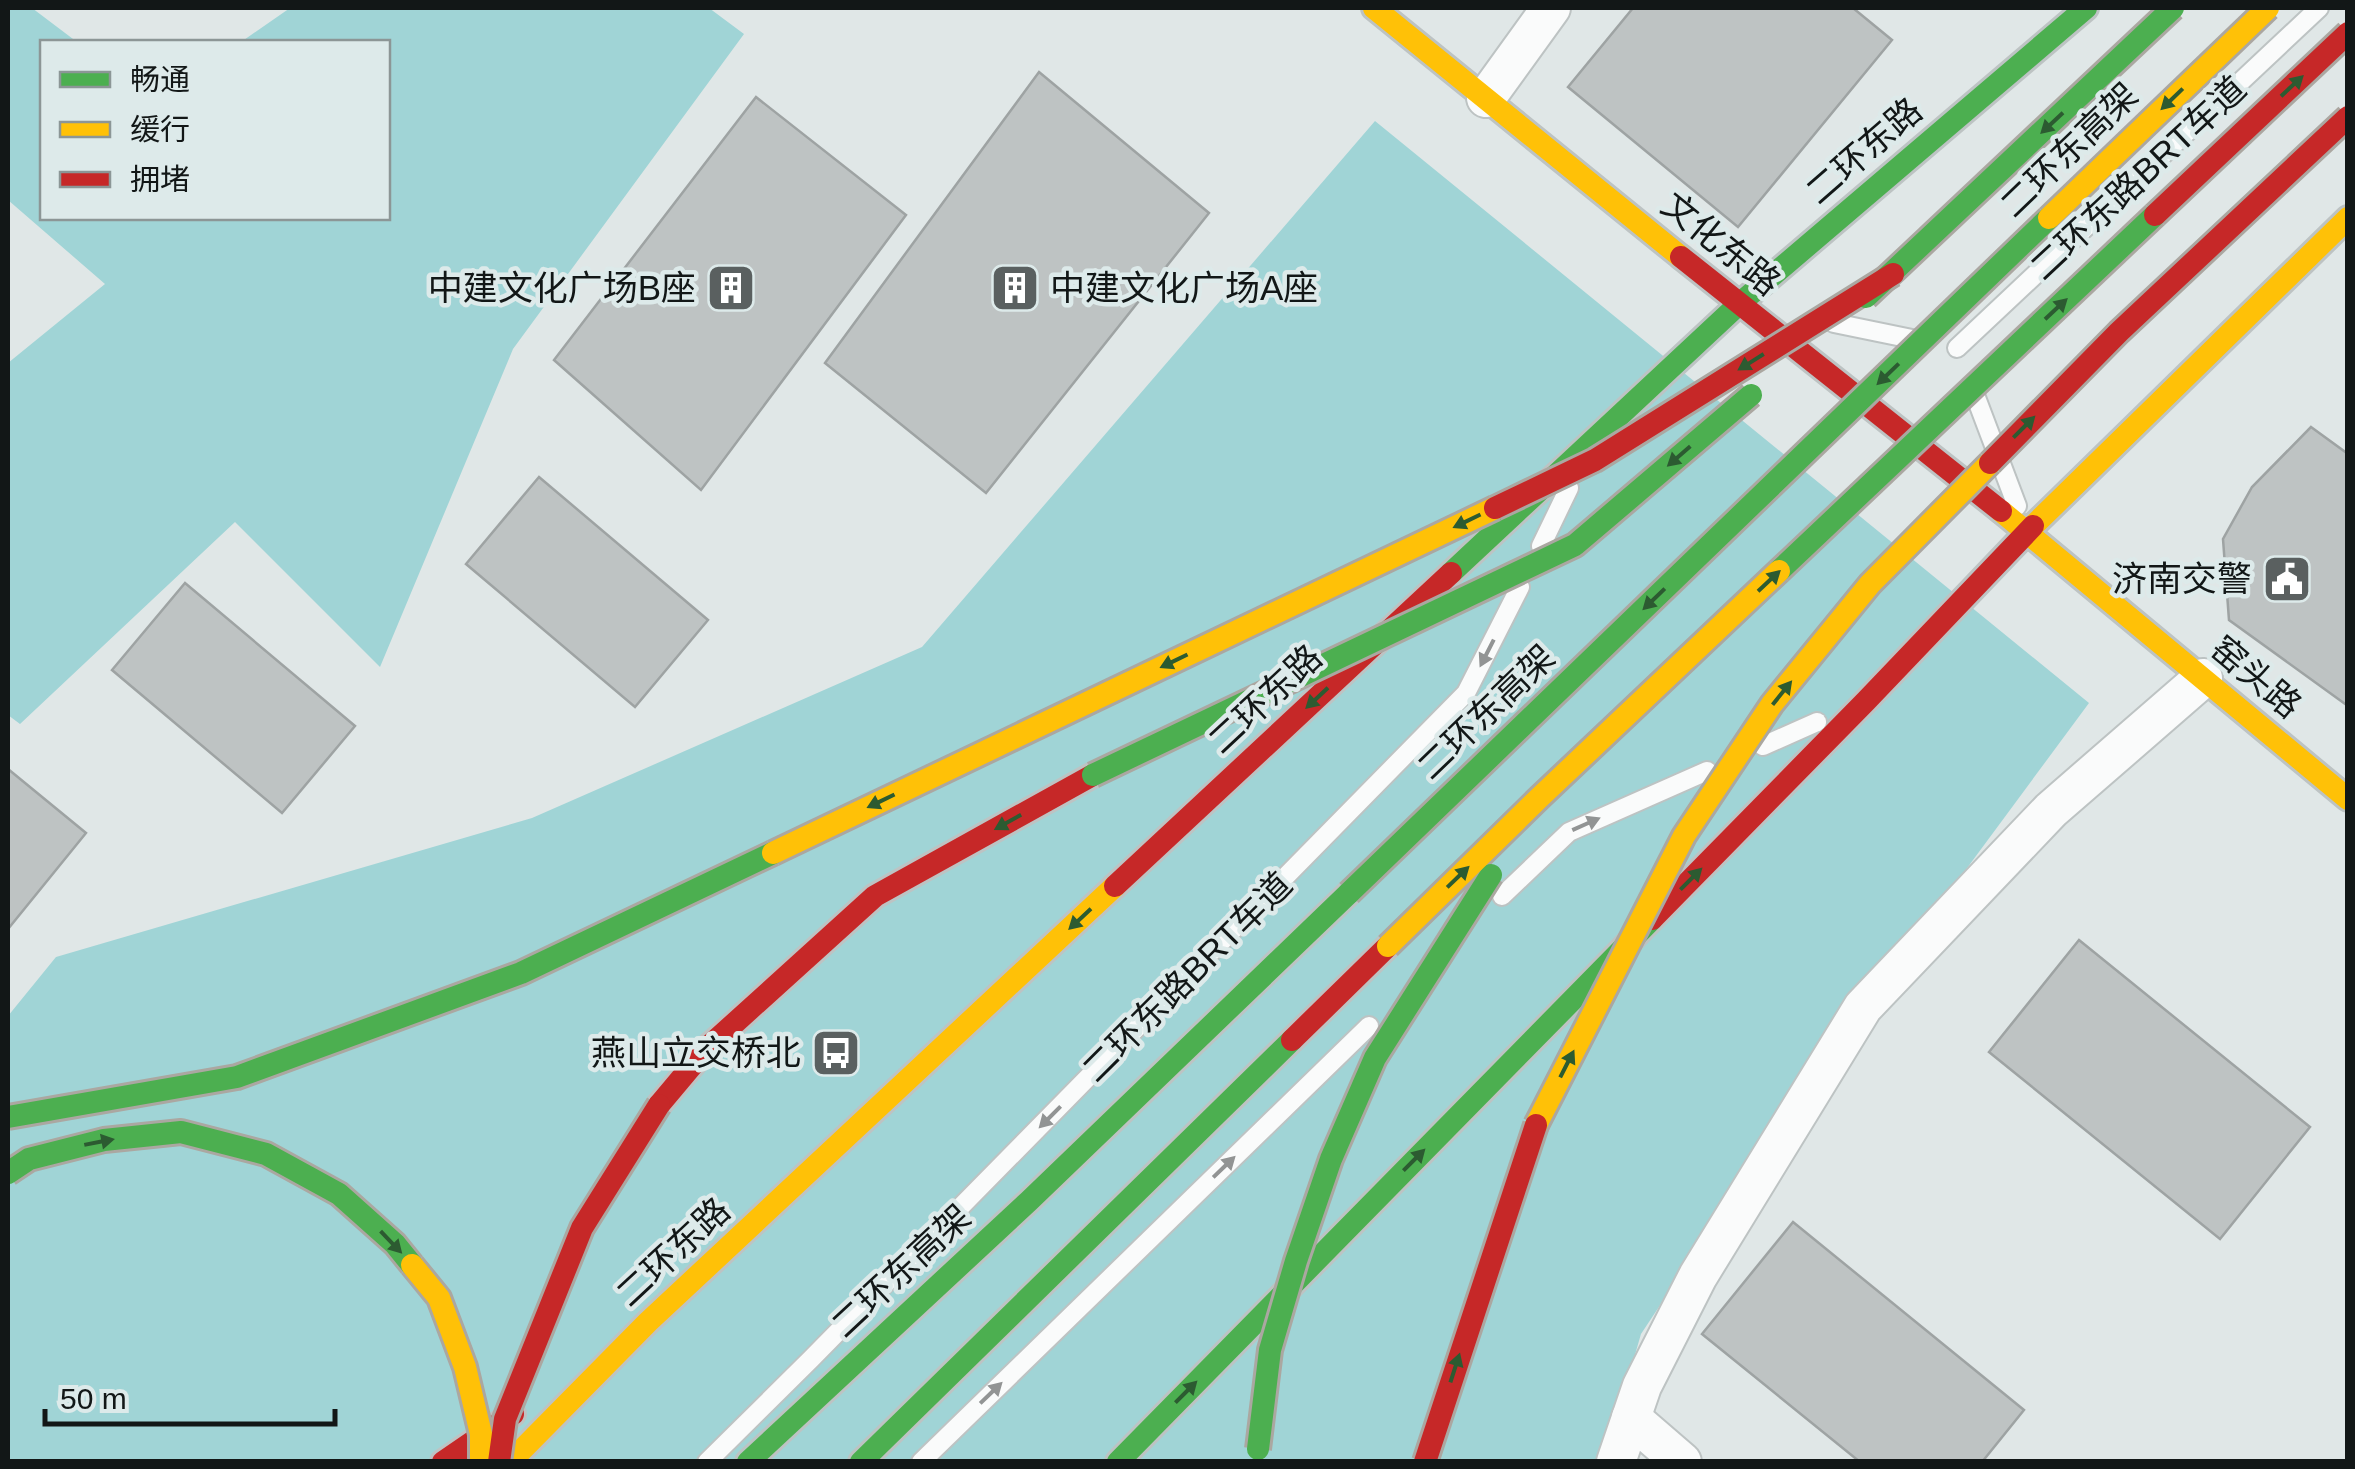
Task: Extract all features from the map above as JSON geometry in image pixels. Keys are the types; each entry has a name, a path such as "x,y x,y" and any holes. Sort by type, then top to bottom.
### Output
{"main road":[{"name":"文化东路","path":"1374,8 2027,532"},
{"name":"二环东路","path":"510,1462 648,1322 1739,304 2086,8"},
{"path":"499,1462 504,1419 582,1228 659,1106 706,1049 875,896 1093,774 1576,545 1892,274 2173,8"},
{"name":"二环东高架","path":"748,1462 1057,1174 2268,8"},
{"path":"861,1462 1539,798 2348,34"},
{"path":"1426,1462 1537,1121 1684,836 1772,704 1870,584 2119,332 2348,117"},
{"path":"1118,1462 2027,532 2348,218"},
{"path":"8,1117 237,1077 521,973 1595,460 1892,274"},
{"name":"窑头路","path":"2027,532 2348,799"},
{"path":"1257,1462 1270,1350 1331,1158 1375,1058 1539,798"},
{"path":"8,1174 29,1159 104,1140 181,1132 266,1154 339,1194 395,1244 438,1298 466,1367 481,1434 481,1462"},
{"path":"442,1462 648,1322"}],"street":[{"path":"1486,98 1552,8"},
{"path":"1616,1462 1642,1386 1698,1276 1863,1007 2052,810 2203,678"},
{"path":"1630,1418 1682,1462"}],"lane":[{"name":"二环东路BRT车道","path":"1956,348 2320,8"},
{"path":"1739,304 1956,348 2027,532"},
{"name":"二环东路BRT车道","path":"707,1462 1466,694 1594,440"},
{"path":"921,1462 1569,832 1866,701"}],"shaded area":[{"path":"8,8 32,8 74,40 40,40 40,220 390,220 390,40 244,40 290,8 709,8 744,34 513,349 380,667 235,522 20,724 8,715 8,363 105,284 8,200"},
{"path":"1375,121 2089,703 1800,1094 1641,1334 1604,1461 8,1462 8,1016 56,957 532,818 922,647"}],"building":[{"path":"1633,8 1853,8 1892,40 1738,227 1568,87"},
{"name":"中建文化广场A座","path":"1039,72 1209,213 986,493 825,363"},
{"name":"中建文化广场B座","path":"756,97 906,215 701,490 554,360"},
{"name":"济南交警","path":"2311,427 2348,454 2348,706 2229,620 2223,539 2252,487"},
{"path":"539,477 708,620 635,707 466,564"},
{"path":"185,583 355,726 282,813 112,670"},
{"path":"8,769 86,833 8,929"},
{"path":"2079,940 2310,1127 2220,1239 1989,1052"},
{"path":"1793,1222 2024,1410 1982,1462 1860,1462 1702,1334"}],"traffic: fast":[{"path":"1451,573 1739,304 2086,8"},
{"path":"1866,297 2173,8"},
{"path":"1779,571 2155,215"},
{"path":"1349,893 2049,218"},
{"path":"1093,775 1575,545 1751,395"},
{"path":"8,1117 237,1077 521,973 773,853"},
{"path":"1258,1449 1270,1350 1331,1159 1375,1058 1491,875"},
{"path":"748,1462 1029,1201 1349,893"},
{"path":"1118,1462 1652,919"},
{"path":"861,1462 1292,1040"},
{"path":"8,1173 29,1159 104,1140 181,1132 266,1154 339,1194 395,1244 412,1265"}],"traffic: slow":[{"path":"1374,8 1681,257"},
{"path":"2049,218 2268,8"},
{"path":"2033,526 2348,218"},
{"path":"1536,1125 1684,836 1772,704 1870,584 1990,463"},
{"path":"773,853 1495,508"},
{"path":"2001,511 2348,799"},
{"path":"1388,946 1779,571"},
{"path":"510,1462 648,1322 1115,886"},
{"path":"412,1265 439,1298 465,1367 481,1434 481,1462"}],"traffic: jam":[{"path":"2155,215 2348,33"},
{"path":"1990,463 2119,332 2348,117"},
{"path":"1681,257 2001,511"},
{"path":"1495,508 1595,460 1893,274"},
{"path":"1652,919 2033,526"},
{"path":"1115,886 1451,573"},
{"path":"659,1105 706,1049 875,896 1093,775"},
{"path":"1292,1040 1388,946"},
{"path":"499,1462 505,1419 582,1228 659,1105"},
{"path":"1425,1462 1536,1125"},
{"path":"443,1462 513,1414"}],"place":[{"name":"中建文化广场B座","path":"731,288"},
{"name":"中建文化广场A座","path":"1015,288"},
{"name":"济南交警","path":"2287,579"},
{"name":"燕山立交桥北","path":"836,1053"}]}
